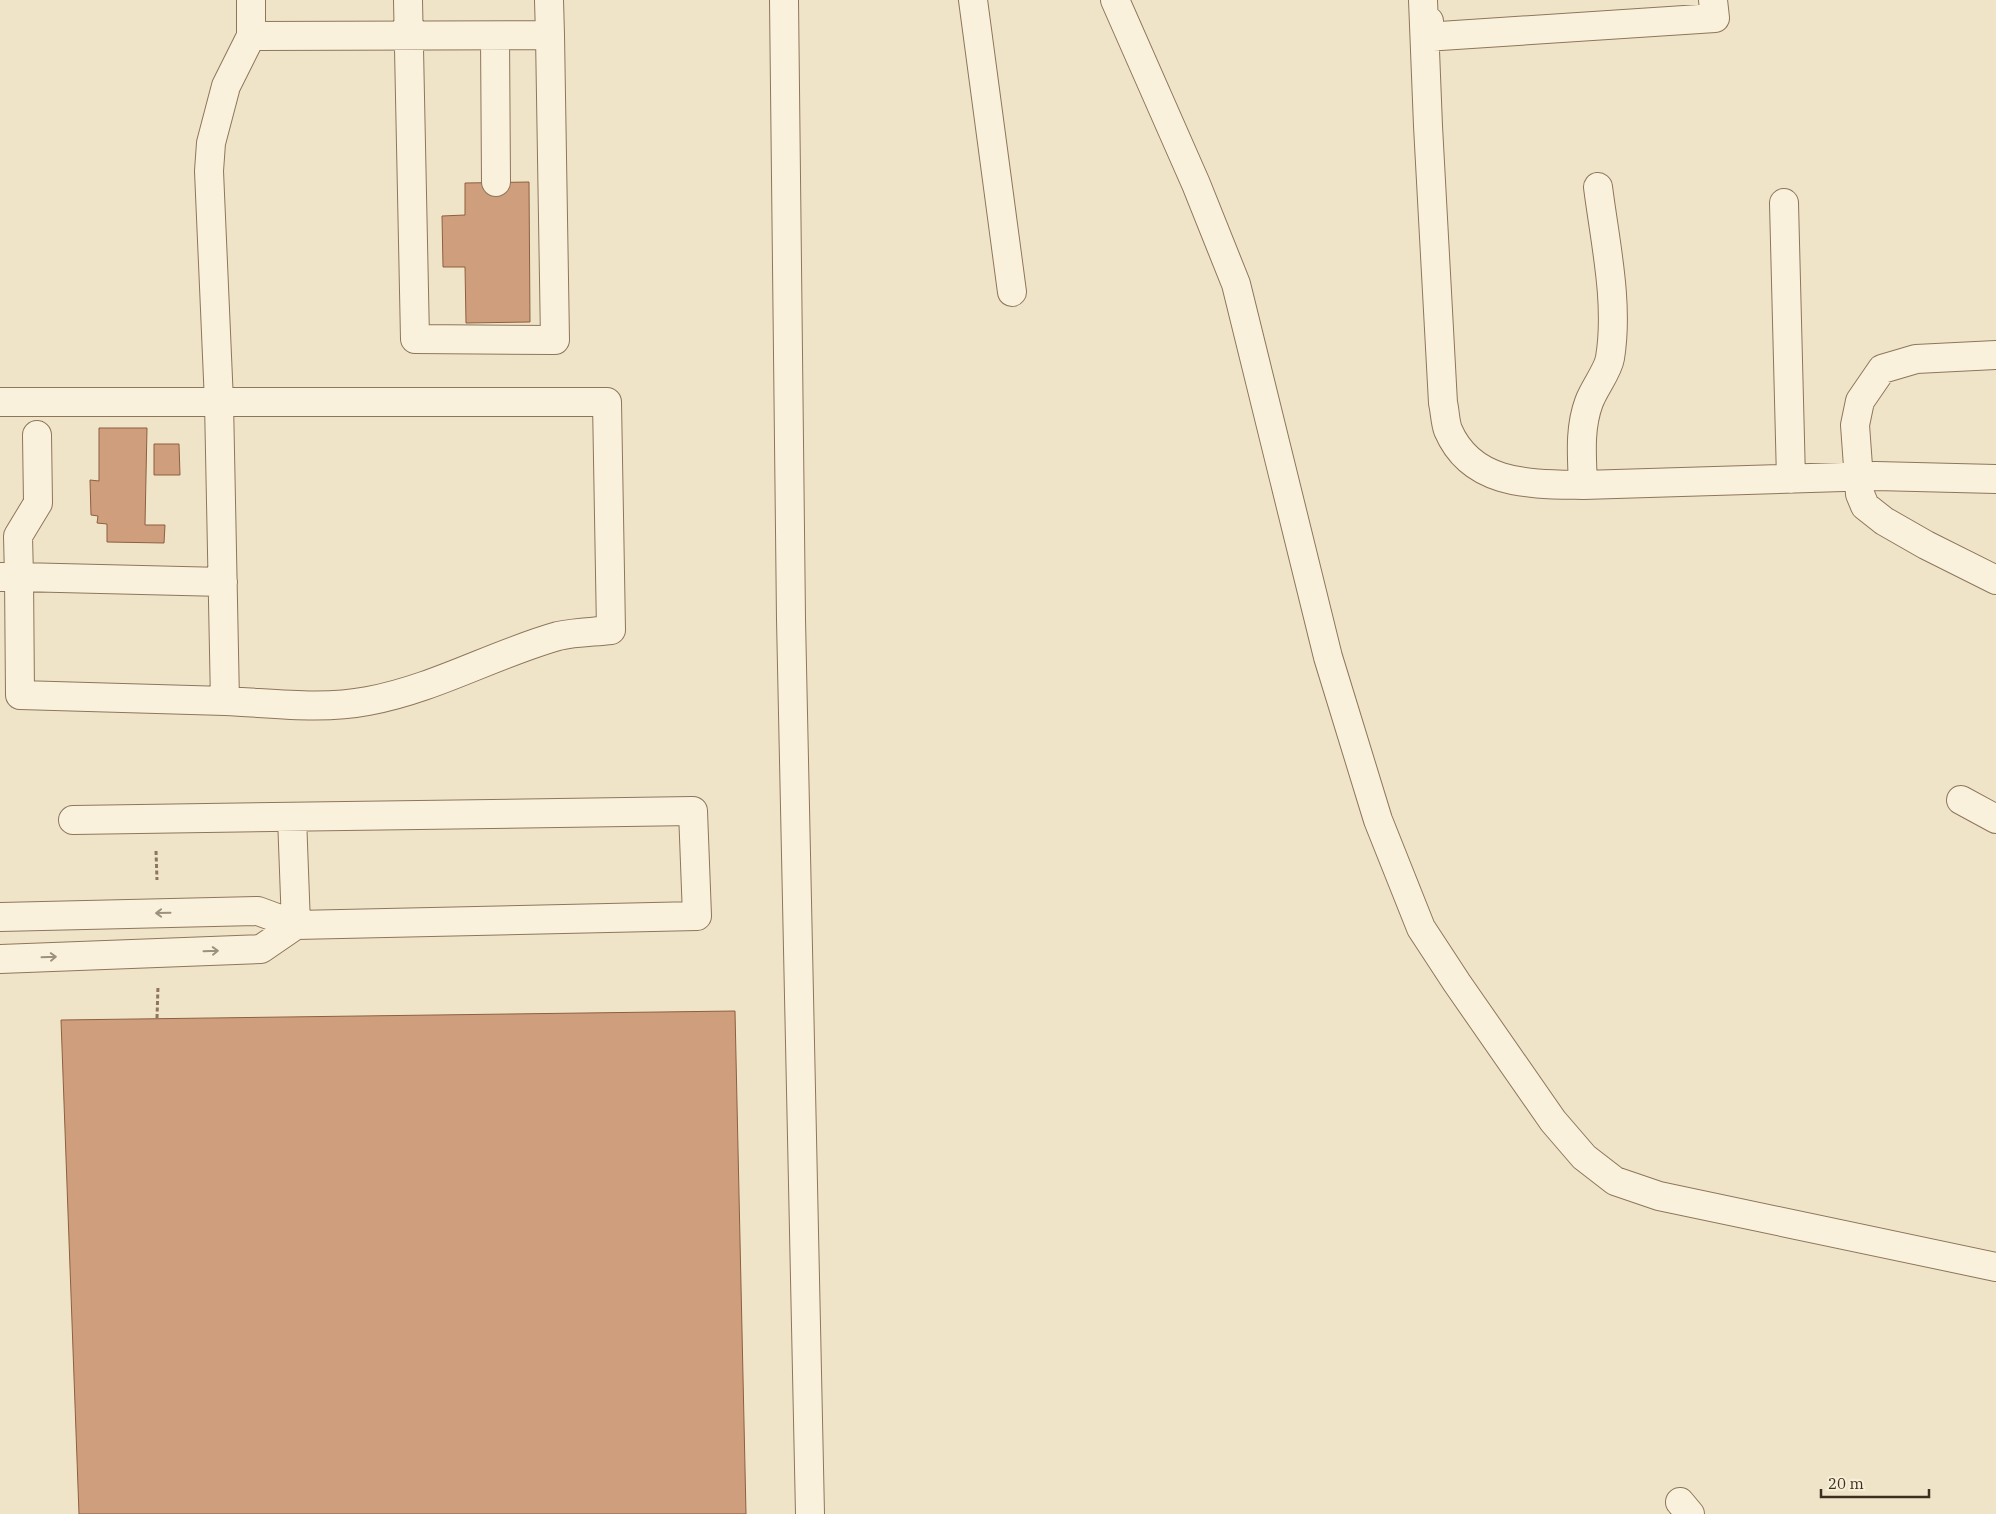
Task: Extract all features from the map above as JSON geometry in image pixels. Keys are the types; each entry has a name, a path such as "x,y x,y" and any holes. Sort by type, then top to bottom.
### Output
{"lane":[{"path":"225,701 219,402 209,171 211,143 226,86 251,36 251,0"},
{"path":"408,0 415,339 555,340 549,0"},
{"path":"784,0 791,619 810,1514"},
{"path":"973,0 1012,292"},
{"path":"1114,0 1196,184 1236,284 1328,658 1378,820 1421,928 1490,1032 1553,1121 1584,1157 1615,1181 1659,1196 1996,1267"},
{"path":"1423,0 1442,393 1448,429 1461,452 1487,472 1504,479 1538,484 1583,485 1859,476 1996,479"},
{"path":"1425,37 1434,0"},
{"path":"1425,37 1715,18 1714,0"},
{"path":"251,36 550,35"},
{"path":"495,36 496,182"},
{"path":"1583,485 1582,425 1588,403 1610,360 1612,334 1613,304 1598,187"},
{"path":"1784,202 1791,478"},
{"path":"1996,355 1916,359 1882,369 1860,401 1855,425 1860,494 1865,506 1884,521 1926,545 1996,580"},
{"path":"0,402 607,402 611,630 561,636 518,649 430,683 371,701 350,705 20,695 10,577 18,536 38,503 37,435"},
{"path":"10,577 223,582"},
{"path":"1961,800 1996,819"},
{"path":"0,917 258,911 296,925 697,916 693,811 73,820"},
{"path":"292,817 296,925"},
{"path":"0,959 261,949 296,925"}],"path":[{"path":"157,1018 158,997"}],"building":[{"path":"529,182 530,322 466,323 465,267 443,267 442,216 465,215 465,183"},
{"path":"99,428 147,428 145,525 165,525 164,543 107,542 107,524 97,523 98,516 91,515 90,480 99,481"},
{"path":"154,444 179,444 180,475 154,475"},
{"path":"735,1011 746,1514 79,1514 61,1020"}]}
